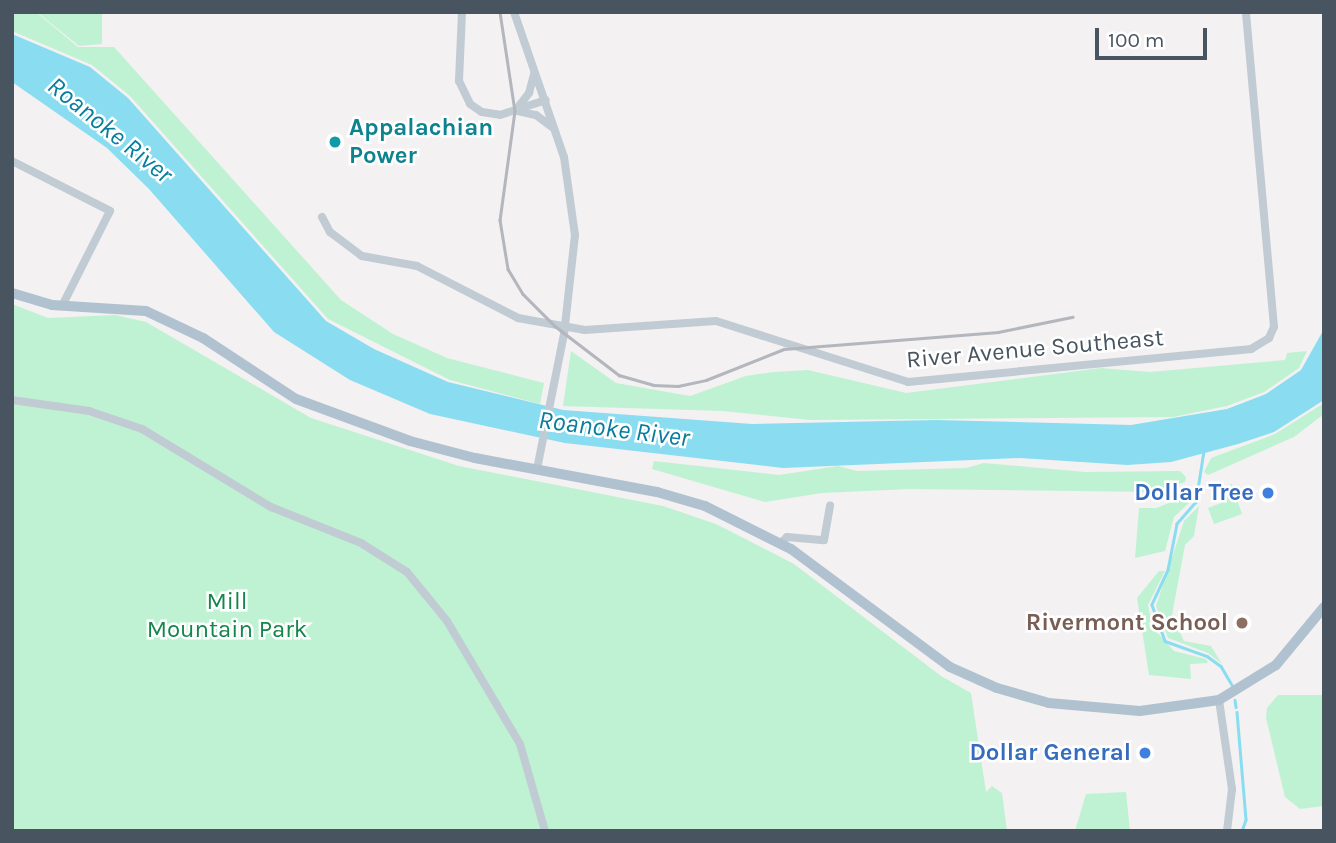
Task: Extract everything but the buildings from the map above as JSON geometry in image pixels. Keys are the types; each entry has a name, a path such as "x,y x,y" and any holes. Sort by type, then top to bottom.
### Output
{"main road":[{"path":"12,293 62,306 146,311 203,338 274,386 320,409 444,450 678,498 781,543 929,655 997,688 1096,711 1140,711 1219,701 1276,665 1324,607"}],"street":[{"path":"462,12 459,80 464,97 482,112 515,111 545,119 557,132"},
{"path":"514,12 557,132 570,181 575,235 565,327 537,469"},
{"name":"River Avenue Southeast","path":"322,217 330,232 362,256 417,266 500,311 565,327 716,321 896,380 920,382 1084,362 1251,349 1269,338 1274,321 1246,12"},
{"path":"515,111 533,83 532,60"},
{"path":"515,111 546,100"},
{"path":"12,162 110,211 62,306"},
{"path":"12,401 89,411 142,429 271,507 361,543 407,572 447,621 520,744 545,831"},
{"path":"781,543 787,537 824,540 830,506"},
{"path":"1219,701 1233,789 1227,831"}],"green space":[{"path":"12,12 36,12 78,47 114,47 341,300 393,334 447,358 544,383 540,404 450,380 328,319 130,96 92,65 12,31"},
{"path":"37,12 102,12 102,44 79,46"},
{"name":"Mill Mountain Park","path":"12,304 48,318 115,315 146,322 311,418 459,466 663,506 716,524 794,564 941,676 971,693 986,792 992,786 1002,793 1007,831 12,831"},
{"path":"571,351 616,383 690,396 746,376 773,372 808,370 906,393 1101,368 1150,372 1285,360 1287,353 1307,351 1299,368 1264,392 1227,406 1173,417 810,420 723,411 563,406"},
{"path":"1324,403 1324,414 1294,437 1208,475 1204,472 1211,458 1275,434"},
{"path":"654,461 779,475 838,466 857,471 966,468 984,463 1085,472 1180,471 1186,477 1185,482 1155,492 909,489 822,493 765,502 652,469"},
{"path":"1232,484 1242,514 1214,524 1208,508 1221,503 1216,489"},
{"path":"1192,493 1191,501 1174,517 1165,551 1135,558 1139,508 1157,508"},
{"path":"1199,506 1194,536 1185,545 1172,615 1184,641 1211,646 1222,664 1208,653 1168,638 1156,606 1184,521"},
{"path":"1159,571 1165,571 1148,605 1153,628 1174,651 1206,659 1208,663 1190,664 1191,679 1149,675 1137,598"},
{"path":"1278,695 1324,695 1324,806 1300,809 1285,797 1266,718 1267,708"},
{"path":"1126,792 1130,831 1075,831 1086,794"}],"water":[{"name":"Roanoke River","path":"12,34 90,67 128,98 326,321 374,349 448,382 563,410 752,424 936,420 1131,425 1227,409 1266,394 1301,370 1324,329 1324,400 1274,432 1238,444 1171,462 1127,465 1020,458 783,468 565,443 430,414 350,380 274,332 149,189 107,148 12,82"}],"waterway":[{"path":"1204,451 1196,502 1177,524 1168,570 1152,605 1165,641 1207,656 1221,666 1232,685"},
{"path":"1235,700 1236,707"},
{"path":"1237,712 1246,820 1242,831"}],"railway":[{"path":"500,12 515,111 500,220 508,269 523,294 555,326 619,375 653,385 678,386 706,380 784,349 998,332 1072,317"}],"place":[{"name":"Appalachian Power","path":"335,142"},
{"name":"Dollar Tree","path":"1268,493"},
{"name":"Rivermont School","path":"1242,623"},
{"name":"Dollar General","path":"1145,753"}]}
